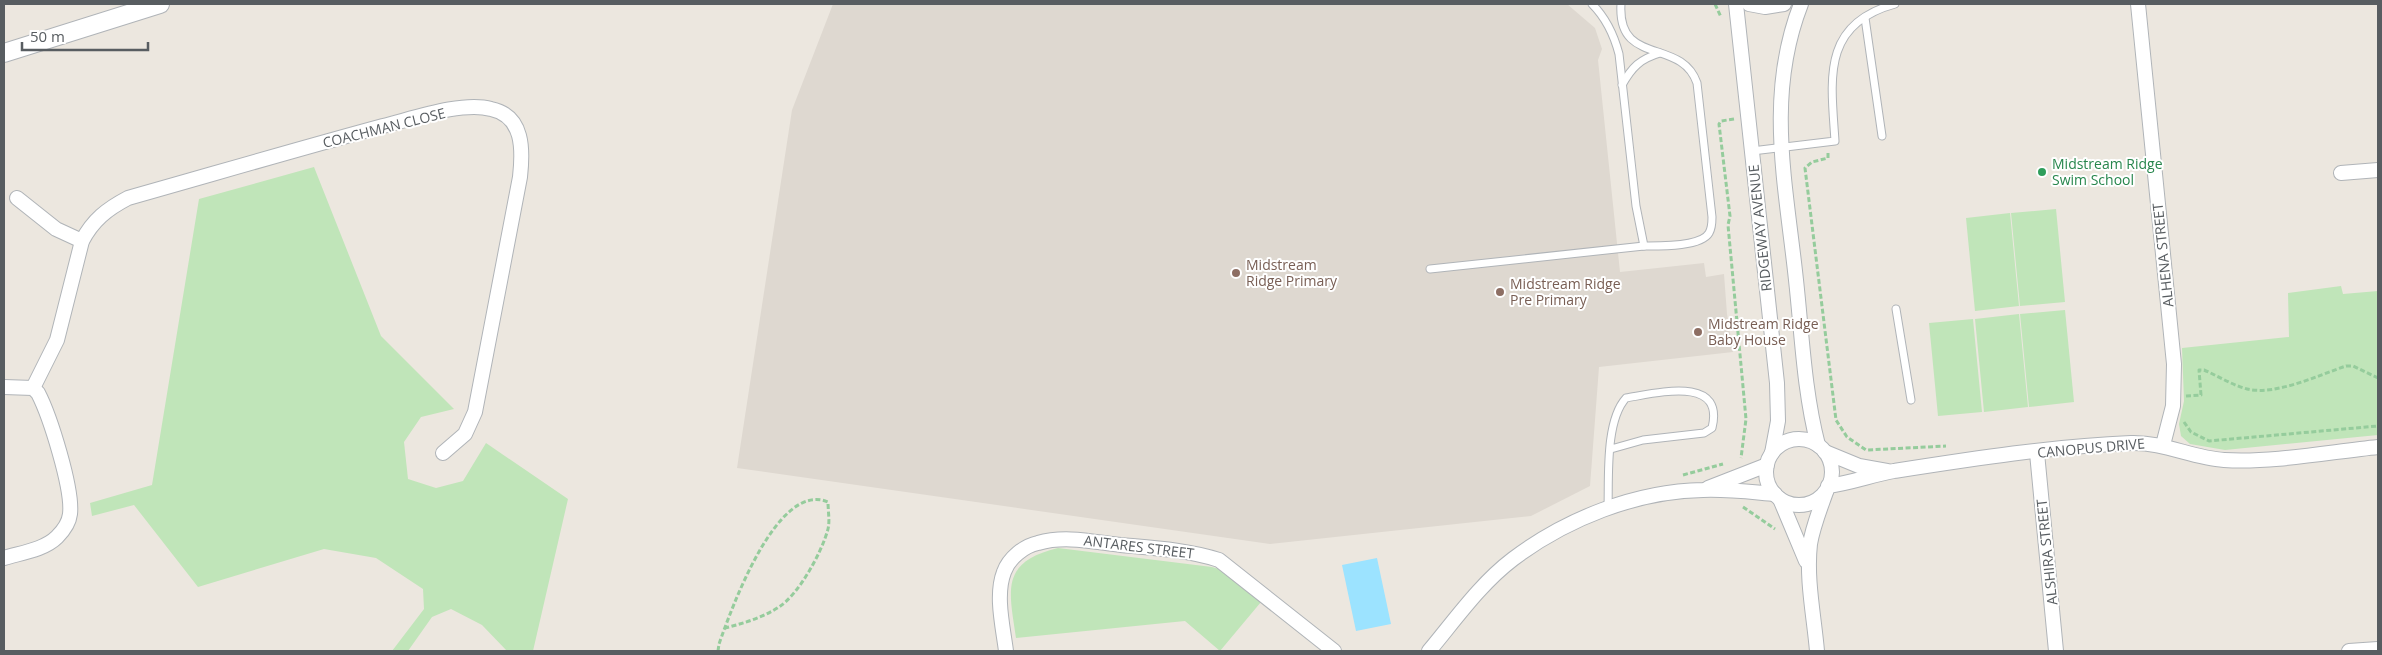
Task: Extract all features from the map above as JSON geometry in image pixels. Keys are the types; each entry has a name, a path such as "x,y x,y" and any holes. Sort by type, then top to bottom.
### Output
{"street":[{"path":"4,53 160,4"},
{"name":"RIDGEWAY AVENUE","path":"1736,4 1777,383 1778,421 1770,459"},
{"path":"1749,4 1765,7 1784,4"},
{"path":"1800,4 1789,34 1783,65 1780,112 1807,394 1822,449 1832,471 1814,526 1809,569 1818,651"},
{"name":"ALHENA STREET","path":"2138,4 2174,364 2175,391 2163,445"},
{"name":"COACHMAN CLOSE","path":"33,388 57,340 82,241 89,227 100,215 128,198 414,118 464,108 480,107 492,109 506,116 513,123 520,135 522,160 475,412 465,434 443,453"},
{"path":"2341,173 2378,170"},
{"path":"17,198 56,229 82,241"},
{"path":"4,387 33,388 41,400 67,482 70,517 55,539 46,544 4,558"},
{"path":"1703,490 1770,459 1780,446 1799,439 1822,449"},
{"name":"CANOPUS DRIVE","path":"1827,489 1892,471 2104,444 2148,443 2163,445 2206,458 2225,460 2294,456 2378,446"},
{"name":"CANOPUS DRIVE","path":"1822,449 1859,466 1892,471"},
{"name":"ALSHIRA STREET","path":"2037,452 2056,651"},
{"path":"1770,459 1769,486 1778,497 1809,569"},
{"path":"1429,651 1484,586 1512,560 1549,535 1608,508 1635,500 1703,490 1778,497 1789,504 1810,503 1827,489"},
{"name":"ANTARES STREET","path":"1006,651 1000,588 1004,571 1017,554 1036,543 1069,539 1169,550 1219,560 1334,651"},
{"path":"2349,651 2378,649"}],"lane":[{"path":"1592,4 1605,19 1616,43 1636,206 1644,246"},
{"path":"1430,269 1644,246 1676,245 1703,239 1709,233 1712,217 1697,83 1693,72 1687,66 1645,48 1629,38 1621,22 1621,4"},
{"path":"1752,152 1835,141 1831,79 1838,46 1849,31 1865,18 1895,4"},
{"path":"1865,18 1882,136"},
{"path":"1622,85 1635,65 1642,59 1660,53"},
{"path":"1896,309 1910,400"},
{"path":"1608,508 1611,449 1616,413 1626,398 1691,391 1701,394 1710,400 1714,408 1712,428 1704,433 1644,440 1611,449"}],"path":[{"path":"1679,476 1742,458 1746,419 1731,264 1728,225 1730,216 1719,124 1721,121 1747,117"},
{"path":"1828,142 1828,158 1812,162 1805,168 1836,420 1847,437 1866,450 1951,446"},
{"path":"2185,405 2186,396 2201,395 2199,370 2204,370 2248,389 2265,390 2290,385 2346,366 2354,366 2378,378"},
{"path":"2184,418 2184,423 2191,432 2209,441 2378,426"},
{"path":"2169,422 2184,423"},
{"path":"718,651 725,628 735,597 752,561 769,536 792,511 808,500 818,498 828,502 828,529 808,573 794,592 781,606 763,616 725,628"},
{"path":"1741,506 1781,533"}],"shaded area":[{"name":"Midstream Ridge Primary","path":"833,4 1567,4 1595,28 1602,49 1598,60 1620,272 1704,263 1706,277 1724,274 1727,314 1733,352 1599,367 1590,486 1531,516 1270,544 737,468 792,110"}],"green space":[{"path":"314,167 381,336 454,409 421,417 404,442 408,479 436,488 463,481 486,443 568,499 533,651 507,651 482,625 451,609 432,617 408,651 392,651 424,609 423,589 376,558 324,549 198,587 134,505 92,516 90,503 152,485 199,199"},
{"path":"2056,209 2065,302 2020,306 2011,213"},
{"path":"2010,213 2019,306 1975,311 1966,218"},
{"path":"2341,286 2343,294 2378,291 2378,435 2225,450 2190,444 2181,436 2179,424 2184,401 2182,348 2289,337 2288,293"},
{"path":"2065,310 2074,402 2029,407 2020,314"},
{"path":"2019,314 2028,407 1984,412 1975,319"},
{"path":"1973,319 1982,412 1938,416 1929,323"},
{"path":"1058,548 1212,567 1226,571 1261,602 1220,651 1185,621 1016,638 1011,606 1011,592 1017,570 1026,561 1039,554"}],"water":[{"path":"1377,558 1391,624 1356,631 1342,565"}],"place":[{"name":"Midstream Ridge Swim School","path":"2042,172"},
{"name":"Midstream Ridge Primary","path":"1236,273"},
{"name":"Midstream Ridge Pre Primary","path":"1500,292"},
{"name":"Midstream Ridge Baby House","path":"1698,332"}]}
